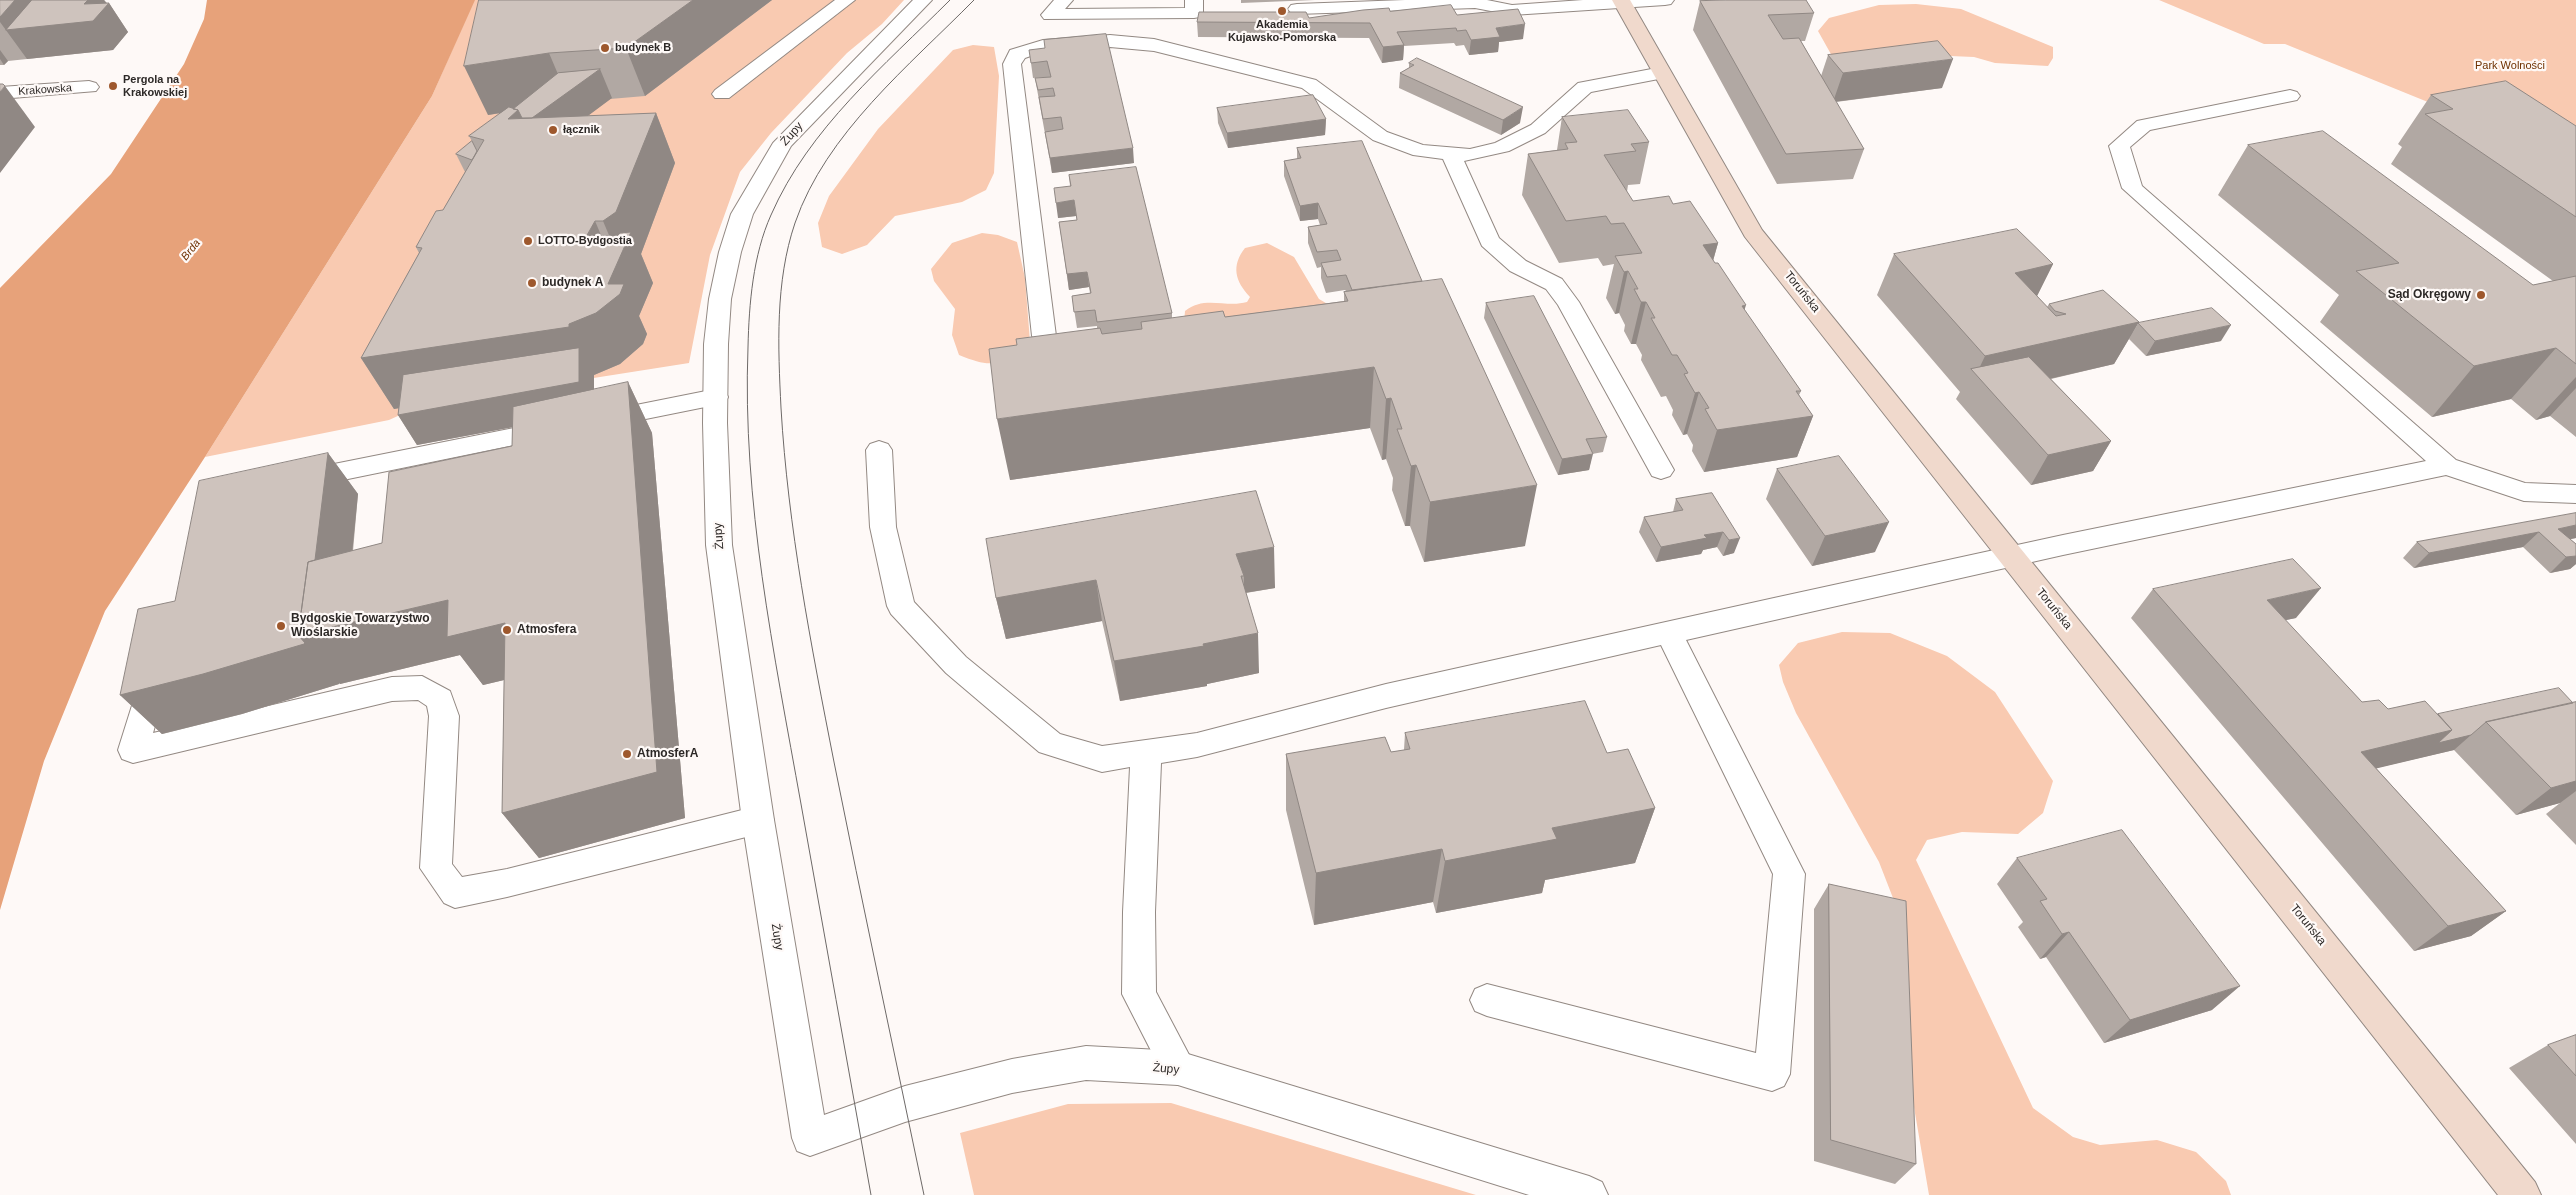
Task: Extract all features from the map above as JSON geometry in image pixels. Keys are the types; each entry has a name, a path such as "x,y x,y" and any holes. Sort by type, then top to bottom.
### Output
{"street":[{"path":"722,94 846,0"},
{"name":"Żupy","path":"923,0 783,143 762,176 742,214 726,270 716,344 719,544 758,820 810,1138 905,1104 1012,1076 1086,1063 1178,1068 1589,1195"},
{"path":"1064,0 1050,15 1194,13 1194,0"},
{"path":"1297,9 1475,3 1512,10 1547,4 1665,0"},
{"name":"Toruńska","path":"1622,2 1753,232 2522,1195"},
{"path":"1044,336 1012,64 1017,54 1043,46 1110,40 1154,46 1309,84 1380,136 1420,151 1470,155 1502,147 1538,129 1585,86 1662,73"},
{"name":"Krakowska","path":"0,93 90,88"},
{"path":"2290,96 2144,125 2119,146 2132,188 2447,466 2524,492 2576,494"},
{"path":"1450,153 1490,241 1518,266 1554,284 1568,302 1661,470"},
{"path":"277,484 716,397"},
{"path":"879,450 883,527 901,606 956,665 1050,743 1102,759 1197,745 1386,696 2012,556 2447,466"},
{"path":"1487,1000 1772,1074 1789,874 1669,634"},
{"path":"160,658 133,750 392,690 422,688 440,699 444,716 436,868 455,893 507,883 758,820"},
{"path":"1146,752 1139,912 1139,994 1178,1068"}],"green space":[{"name":"LOTTO-Bydgostia","path":"474,0 904,0 882,24 847,53 771,133 740,172 710,255 689,363 422,405 389,420 205,457 432,96"},
{"name":"Park Wolności","path":"2159,0 2576,0 2576,166 2450,111 2285,44 2264,44"},
{"path":"1916,4 1961,9 2053,47 2053,58 2048,66 1995,63 1974,57 1902,54 1832,56 1818,31 1829,18 1879,5"},
{"path":"973,45 994,47 999,76 994,173 986,190 962,202 895,216 867,245 842,254 822,247 818,223 829,196 878,129 953,50"},
{"path":"982,233 998,235 1017,242 1025,278 1030,342 1004,360 990,363 971,360 959,355 952,335 955,309 934,281 931,269 952,243"},
{"path":"1267,243 1294,257 1319,299 1336,309 1184,323 1185,311 1192,306 1207,303 1231,304 1247,302 1250,297 1238,279 1236,267 1238,261 1245,248"},
{"path":"1842,632 1890,633 1947,656 1995,692 2053,781 2043,813 2018,834 1962,832 1927,840 1916,860 2033,1108 2073,1137 2100,1145 2157,1140 2196,1152 2226,1181 2231,1195 1929,1195 1909,1078 1907,934 1879,862 1796,713 1783,682 1779,665 1798,643"},
{"path":"1171,1103 1476,1195 974,1195 960,1133 1068,1104"}],"water":[{"name":"Brda","path":"207,0 475,0 432,96 205,457 105,611 44,761 0,910 0,288 111,174 184,64 204,19"}],"building":[{"path":"0,0 15,0 0,17"},
{"path":"32,0 88,0 84,4 109,3 93,21 6,30"},
{"path":"479,0 693,0 626,48 549,53 464,66"},
{"path":"1806,0 1814,13 1768,15 1783,39 1799,38 1864,149 1786,154 1700,1"},
{"path":"1451,5 1457,15 1518,9 1525,24 1496,28 1500,37 1471,40 1466,30 1457,31 1456,28 1397,32 1404,45 1383,47 1370,23 1197,22 1199,12 1306,12 1309,18 1363,10 1389,8 1390,11"},
{"path":"1106,34 1133,148 1050,158 1045,132 1063,129 1061,117 1043,119 1039,97 1055,96 1053,88 1038,90 1035,78 1051,77 1047,61 1031,63 1029,50 1045,48 1044,40"},
{"path":"1938,41 1953,59 1843,73 1828,55"},
{"path":"1417,58 1523,107 1503,120 1400,73 1414,65 1409,63"},
{"path":"600,69 532,118 522,118 518,110 513,109 558,73"},
{"path":"2506,81 2576,126 2576,217 2425,114 2453,109 2431,95"},
{"path":"0,84 5,86 0,92"},
{"path":"1313,95 1326,119 1227,133 1217,108"},
{"path":"509,107 518,110 508,119 656,113 616,212 603,221 595,221 586,237 617,236 620,233 631,232 608,284 624,284 620,294 596,313 569,324 569,327 361,358 422,248 416,247 436,211 443,210 484,140 469,136"},
{"path":"1628,110 1649,142 1631,144 1636,151 1604,155 1633,201 1669,196 1673,204 1690,201 1718,243 1703,245 1715,263 1718,263 1746,305 1742,306 1801,391 1796,391 1813,416 1717,430 1705,409 1709,408 1699,392 1695,393 1684,374 1688,373 1677,355 1672,355 1651,318 1655,318 1646,302 1641,302 1634,289 1638,289 1628,271 1624,272 1615,256 1642,253 1624,223 1611,224 1606,216 1566,221 1528,154 1568,149 1565,143 1577,142 1562,117"},
{"path":"2323,131 2533,285 2576,276 2576,364 2556,348 2474,366 2356,271 2399,263 2248,145"},
{"path":"472,141 477,151 472,160 456,154"},
{"path":"1362,141 1422,281 1352,290 1346,275 1327,277 1321,263 1341,260 1337,250 1317,252 1308,227 1327,224 1318,203 1300,206 1284,161 1301,158 1297,148"},
{"path":"1136,167 1172,313 1097,322 1095,310 1074,312 1072,296 1091,293 1087,272 1067,274 1059,222 1077,220 1074,200 1056,203 1054,188 1071,186 1069,175"},
{"path":"2017,229 2053,264 2015,273 2056,316 2066,314 2055,311 2049,304 2103,290 2139,322 1985,356 1894,254"},
{"path":"1442,279 1537,485 1430,502 1416,465 1411,466 1397,429 1402,429 1391,398 1386,399 1374,367 997,419 989,349 1017,345 1016,339 1100,328 1102,334 1142,329 1141,322 1223,311 1225,317 1348,301 1344,292"},
{"path":"1534,296 1607,437 1586,439 1593,454 1562,459 1486,303"},
{"path":"2212,308 2231,325 2155,341 2138,323"},
{"path":"579,348 579,382 398,415 403,375"},
{"path":"2029,357 2111,441 2048,455 1971,369"},
{"name":"Atmosfera","path":"628,382 657,772 502,813 505,623 447,637 448,600 298,635 308,562 382,543 389,472 512,446 513,407"},
{"path":"328,453 315,560 308,562 298,635 305,643 203,674 120,695 138,609 175,601 199,481"},
{"path":"1839,456 1889,522 1825,536 1777,469"},
{"path":"1256,491 1274,547 1236,554 1244,576 1241,576 1258,633 1203,644 1204,646 1114,661 1096,580 996,598 986,539"},
{"path":"1712,493 1740,538 1729,540 1723,532 1704,535 1707,538 1661,547 1644,517 1683,510 1676,499"},
{"path":"2576,513 2576,525 2558,529 2576,544 2576,556 2566,557 2539,532 2429,553 2417,542"},
{"path":"2293,559 2321,588 2267,600 2362,702 2379,700 2388,709 2425,701 2452,730 2361,752 2506,911 2448,926 2153,589"},
{"path":"2559,688 2573,703 2486,722 2471,735 2438,743 2452,730 2438,714"},
{"path":"1585,701 1607,753 1628,749 1655,808 1552,828 1557,839 1445,861 1442,849 1316,873 1286,754 1385,737 1391,752 1410,749 1405,733"},
{"path":"2576,702 2576,781 2551,788 2486,722"},
{"path":"2122,830 2240,986 2130,1020 2069,932 2062,934 2040,901 2047,899 2017,858"},
{"path":"1829,884 1906,901 1916,1164 1831,1140"},
{"path":"2576,1035 2576,1076 2548,1045"}],"tram line":[{"path":"871,1195 780,691 762,577 750,462 747,405 749,314 760,246 771,215 787,183 827,126 850,100 950,0"},
{"path":"924,1195 834,762 801,586 784,453 780,385 779,315 784,268 795,223 809,190 827,159 872,102 974,0"}],"place":[{"name":"Akademia Kujawsko-Pomorska","path":"1282,11"},
{"name":"budynek B","path":"605,48"},
{"name":"Pergola na Krakowskiej","path":"113,86"},
{"name":"łącznik","path":"553,130"},
{"name":"LOTTO-Bydgostia","path":"528,241"},
{"name":"budynek A","path":"532,283"},
{"name":"Sąd Okręgowy","path":"2481,295"},
{"name":"Bydgoskie Towarzystwo Wioślarskie","path":"281,626"},
{"name":"Atmosfera","path":"507,630"},
{"name":"AtmosferA","path":"627,754"}]}
